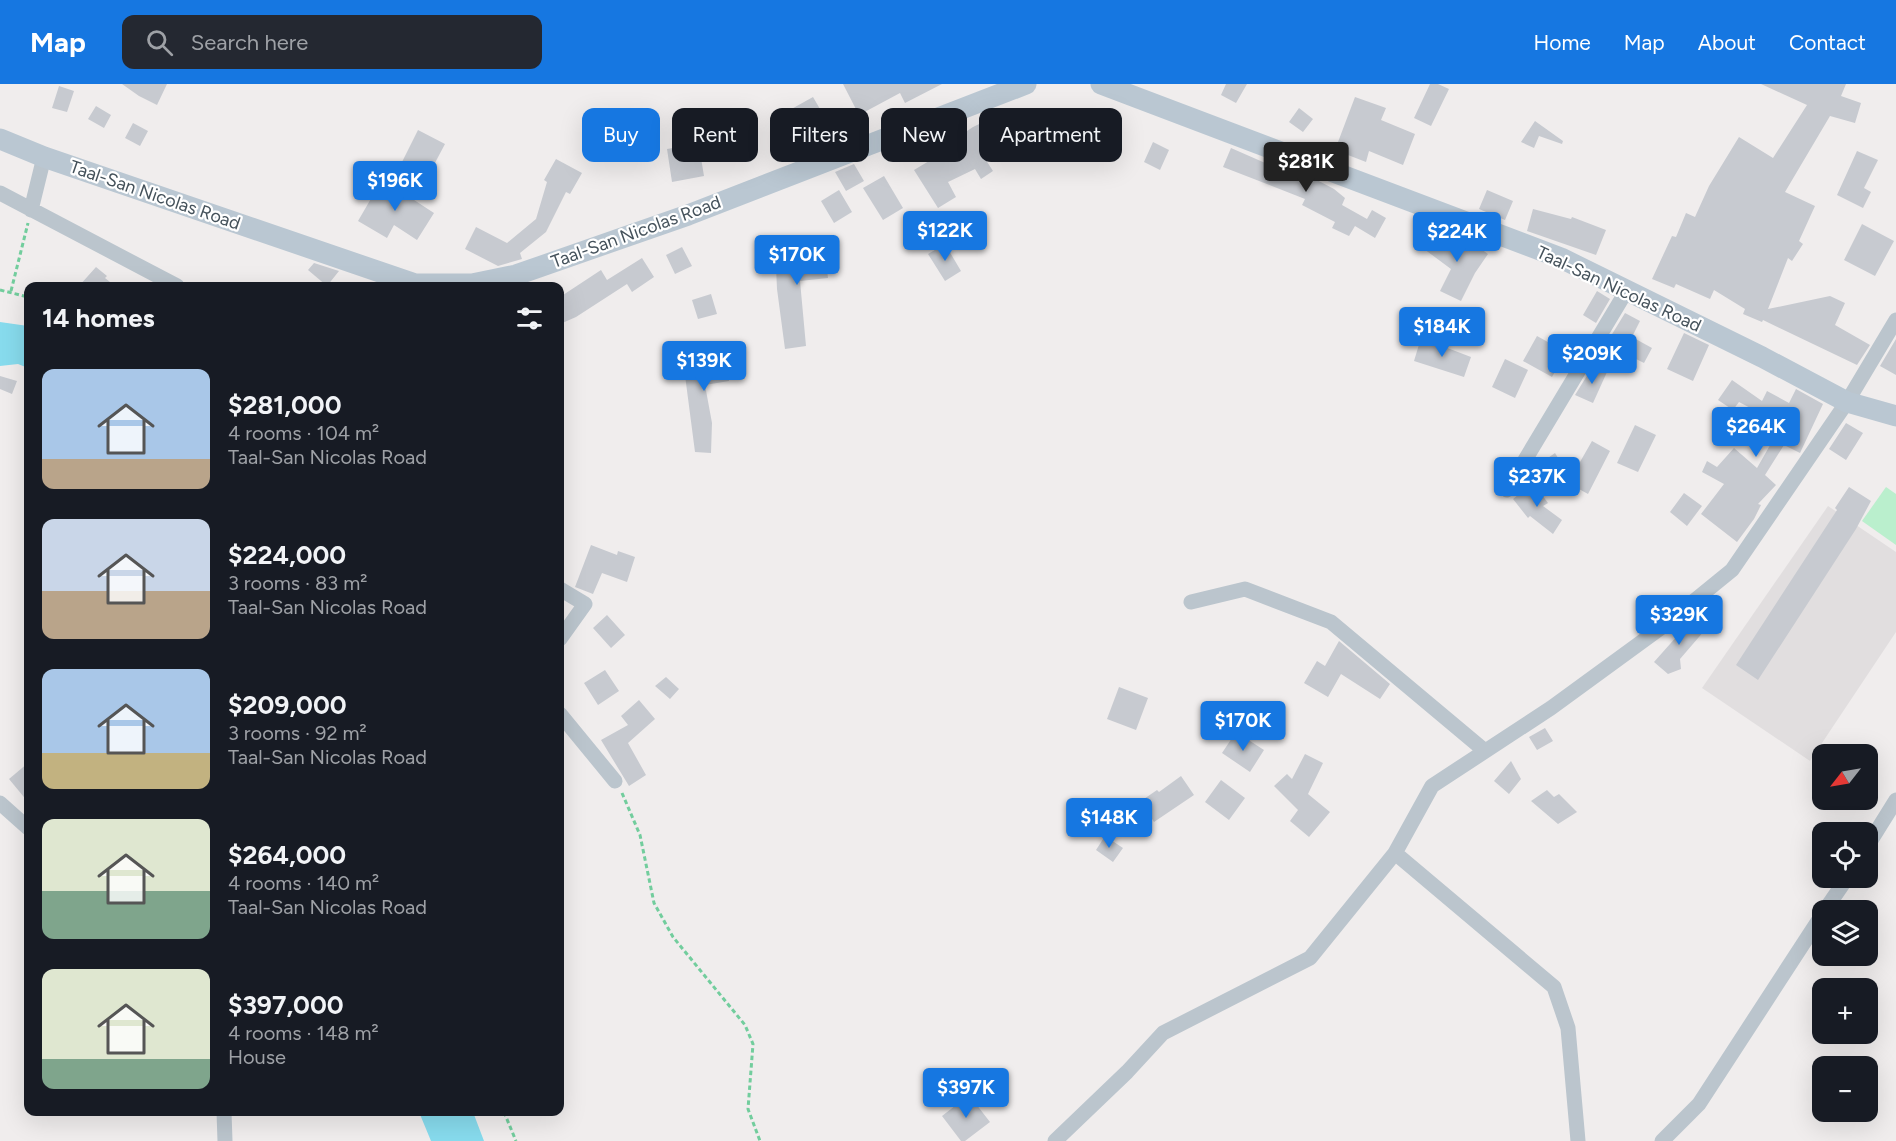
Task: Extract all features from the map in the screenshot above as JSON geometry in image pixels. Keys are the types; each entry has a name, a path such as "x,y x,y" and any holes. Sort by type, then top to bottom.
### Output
{"main road":[{"name":"Taal-San Nicolas Road","path":"482,282 516,275 688,215 1026,84"},
{"name":"Taal-San Nicolas Road","path":"1101,84 1561,258 1762,357 1847,402 1896,416"},
{"name":"Taal-San Nicolas Road","path":"0,139 44,157 409,282"}],"street":[{"path":"31,210 44,157"},
{"path":"0,193 169,282"},
{"path":"1507,490 1627,290"},
{"path":"1055,1141 1127,1072 1163,1033 1310,958 1395,853 1432,786 1551,708 1625,654 1732,570 1847,402 1896,320"},
{"path":"1191,602 1245,589 1331,621 1485,751"},
{"path":"564,591 585,604 564,633"},
{"path":"564,719 615,781"},
{"path":"1878,829 1896,800"},
{"path":"0,802 24,824"},
{"path":"1395,853 1554,987 1568,1028 1578,1141"},
{"path":"1662,1141 1699,1104 1812,930"},
{"path":"224,1116 225,1141"}],"path":[{"path":"11,291 31,210"},
{"path":"0,290 24,296"},
{"path":"615,781 625,797 640,835 654,903 673,937 745,1025 753,1044 748,1109 760,1141"},
{"path":"506,1116 516,1141"}],"shaded area":[{"path":"1828,506 1896,552 1896,632 1821,744 1812,744 1810,761 1702,688"}],"green space":[{"path":"1886,487 1896,494 1896,545 1862,521"}],"water":[{"path":"0,322 24,325 24,366 18,364 0,366"},
{"path":"421,1116 475,1116 484,1141 431,1141"}],"building":[{"path":"122,84 167,84 157,105"},
{"path":"843,84 942,84 905,103 900,93 869,110 855,108"},
{"path":"1226,84 1247,84 1236,103 1221,95"},
{"path":"1430,84 1438,84 1449,89 1431,126 1414,118"},
{"path":"1761,84 1846,84 1841,96 1861,103 1855,123 1830,116 1785,192 1815,206 1799,241 1803,244 1792,261 1788,258 1768,309 1830,296 1845,303 1835,325 1870,345 1857,365 1763,320 1762,322 1743,314 1745,309 1714,290 1710,299 1676,284 1674,288 1652,279 1672,236 1676,237 1686,213 1695,217 1709,186 1739,137 1773,158 1807,105"},
{"path":"59,86 74,91 67,112 52,108"},
{"path":"813,97 819,108 793,108"},
{"path":"1355,97 1386,108 1381,120 1415,134 1403,165 1369,151 1366,162 1335,150"},
{"path":"96,106 111,115 104,128 88,119"},
{"path":"1299,108 1313,119 1303,132 1289,122"},
{"path":"1535,121 1563,141 1562,144 1539,136 1534,148 1521,142"},
{"path":"133,123 148,131 140,146 125,138"},
{"path":"979,124 979,162 987,162 993,171 981,179 975,169 948,182 956,197 938,208 914,170 927,162 967,162 967,131"},
{"path":"418,130 445,144 428,176 402,162"},
{"path":"1153,142 1169,150 1160,170 1144,162"},
{"path":"672,148 672,162 702,162 704,176 672,182 667,149"},
{"path":"1231,148 1274,167 1315,179 1345,198 1342,205 1367,219 1372,210 1386,218 1375,238 1355,226 1349,236 1332,228 1335,222 1302,205 1305,199 1223,167"},
{"path":"1857,151 1878,160 1864,188 1871,192 1863,208 1837,195"},
{"path":"556,159 582,173 570,194 566,192 546,232 520,253 522,259 498,266 465,249 476,227 507,243 536,219 547,182 544,180"},
{"path":"854,164 864,181 846,191 835,172"},
{"path":"884,176 903,208 883,220 863,188"},
{"path":"383,178 412,195 411,198 434,213 417,240 394,225 387,238 358,221"},
{"path":"839,190 852,212 834,223 821,201"},
{"path":"1487,190 1513,201 1505,220 1479,209"},
{"path":"1533,209 1571,219 1572,217 1606,230 1596,255 1527,231"},
{"path":"1862,224 1894,241 1875,276 1844,260"},
{"path":"1436,231 1461,249 1467,239 1488,254 1475,273 1461,301 1440,291 1451,269 1424,249"},
{"path":"824,243 828,278 800,281 806,346 785,349 777,289 775,245 799,244 799,246"},
{"path":"945,244 961,271 945,281 928,254"},
{"path":"682,247 692,266 675,274 666,255"},
{"path":"642,258 654,277 632,292 627,284 564,322 564,294 601,270 607,280"},
{"path":"314,263 339,271 330,282 322,282 308,270"},
{"path":"96,267 107,276 105,278 110,282 83,282"},
{"path":"1597,291 1610,299 1596,323 1583,315"},
{"path":"711,294 717,314 698,319 692,300"},
{"path":"1625,313 1640,321 1632,337 1652,348 1644,363 1606,344"},
{"path":"1684,333 1709,345 1693,381 1667,369"},
{"path":"1537,336 1566,352 1552,377 1523,361"},
{"path":"1421,338 1471,357 1464,377 1414,361"},
{"path":"1896,339 1896,375 1880,366"},
{"path":"724,343 729,381 705,385 712,423 711,453 695,452 683,360 707,357 705,346"},
{"path":"1505,359 1528,370 1515,398 1492,387"},
{"path":"1593,366 1607,372 1593,403 1575,395"},
{"path":"0,376 17,381 12,394 0,389"},
{"path":"1732,380 1762,401 1767,391 1789,403 1796,389 1823,404 1800,453 1784,445 1765,475 1776,485 1758,504 1761,505 1754,519 1737,542 1701,514 1724,484 1702,472 1707,461 1717,467 1734,448 1757,468 1773,440 1769,438 1777,422 1739,402 1733,410 1718,400"},
{"path":"1846,423 1863,433 1846,460 1829,449"},
{"path":"1635,425 1656,435 1638,472 1617,463"},
{"path":"1592,441 1610,451 1588,494 1568,483"},
{"path":"1555,453 1563,466 1552,473 1545,460"},
{"path":"1533,483 1548,503 1543,506 1562,520 1553,534 1530,516 1528,518 1513,499"},
{"path":"1849,487 1871,501 1856,529 1758,680 1736,665 1837,510 1835,508"},
{"path":"1684,493 1702,506 1687,526 1670,512"},
{"path":"591,545 617,555 618,551 635,557 627,582 602,573 593,594 575,587"},
{"path":"607,615 625,635 611,648 593,628"},
{"path":"1689,617 1705,630 1680,659 1681,669 1668,674 1654,662 1678,635 1674,632"},
{"path":"1339,641 1390,684 1380,699 1341,674 1328,697 1304,683 1317,661 1325,666"},
{"path":"605,670 619,691 598,705 584,683"},
{"path":"666,677 679,689 670,699 655,686"},
{"path":"1119,687 1148,698 1136,730 1107,719"},
{"path":"639,700 655,719 628,743 646,775 629,786 601,740 628,725 621,716"},
{"path":"1545,728 1553,741 1537,750 1529,737"},
{"path":"1236,732 1264,750 1250,772 1222,753"},
{"path":"1305,754 1323,763 1308,794 1330,812 1309,837 1290,821 1298,810 1274,786 1287,774 1292,779"},
{"path":"1511,761 1521,779 1509,794 1494,781"},
{"path":"24,766 24,797 9,779"},
{"path":"1181,776 1194,795 1154,822 1141,801 1157,790 1159,792"},
{"path":"1221,780 1245,798 1229,820 1205,802"},
{"path":"1547,790 1554,797 1559,794 1577,812 1558,824 1531,801"},
{"path":"1105,836 1123,848 1113,862 1096,850"},
{"path":"969,1095 990,1122 965,1141 961,1141 942,1116"}]}
